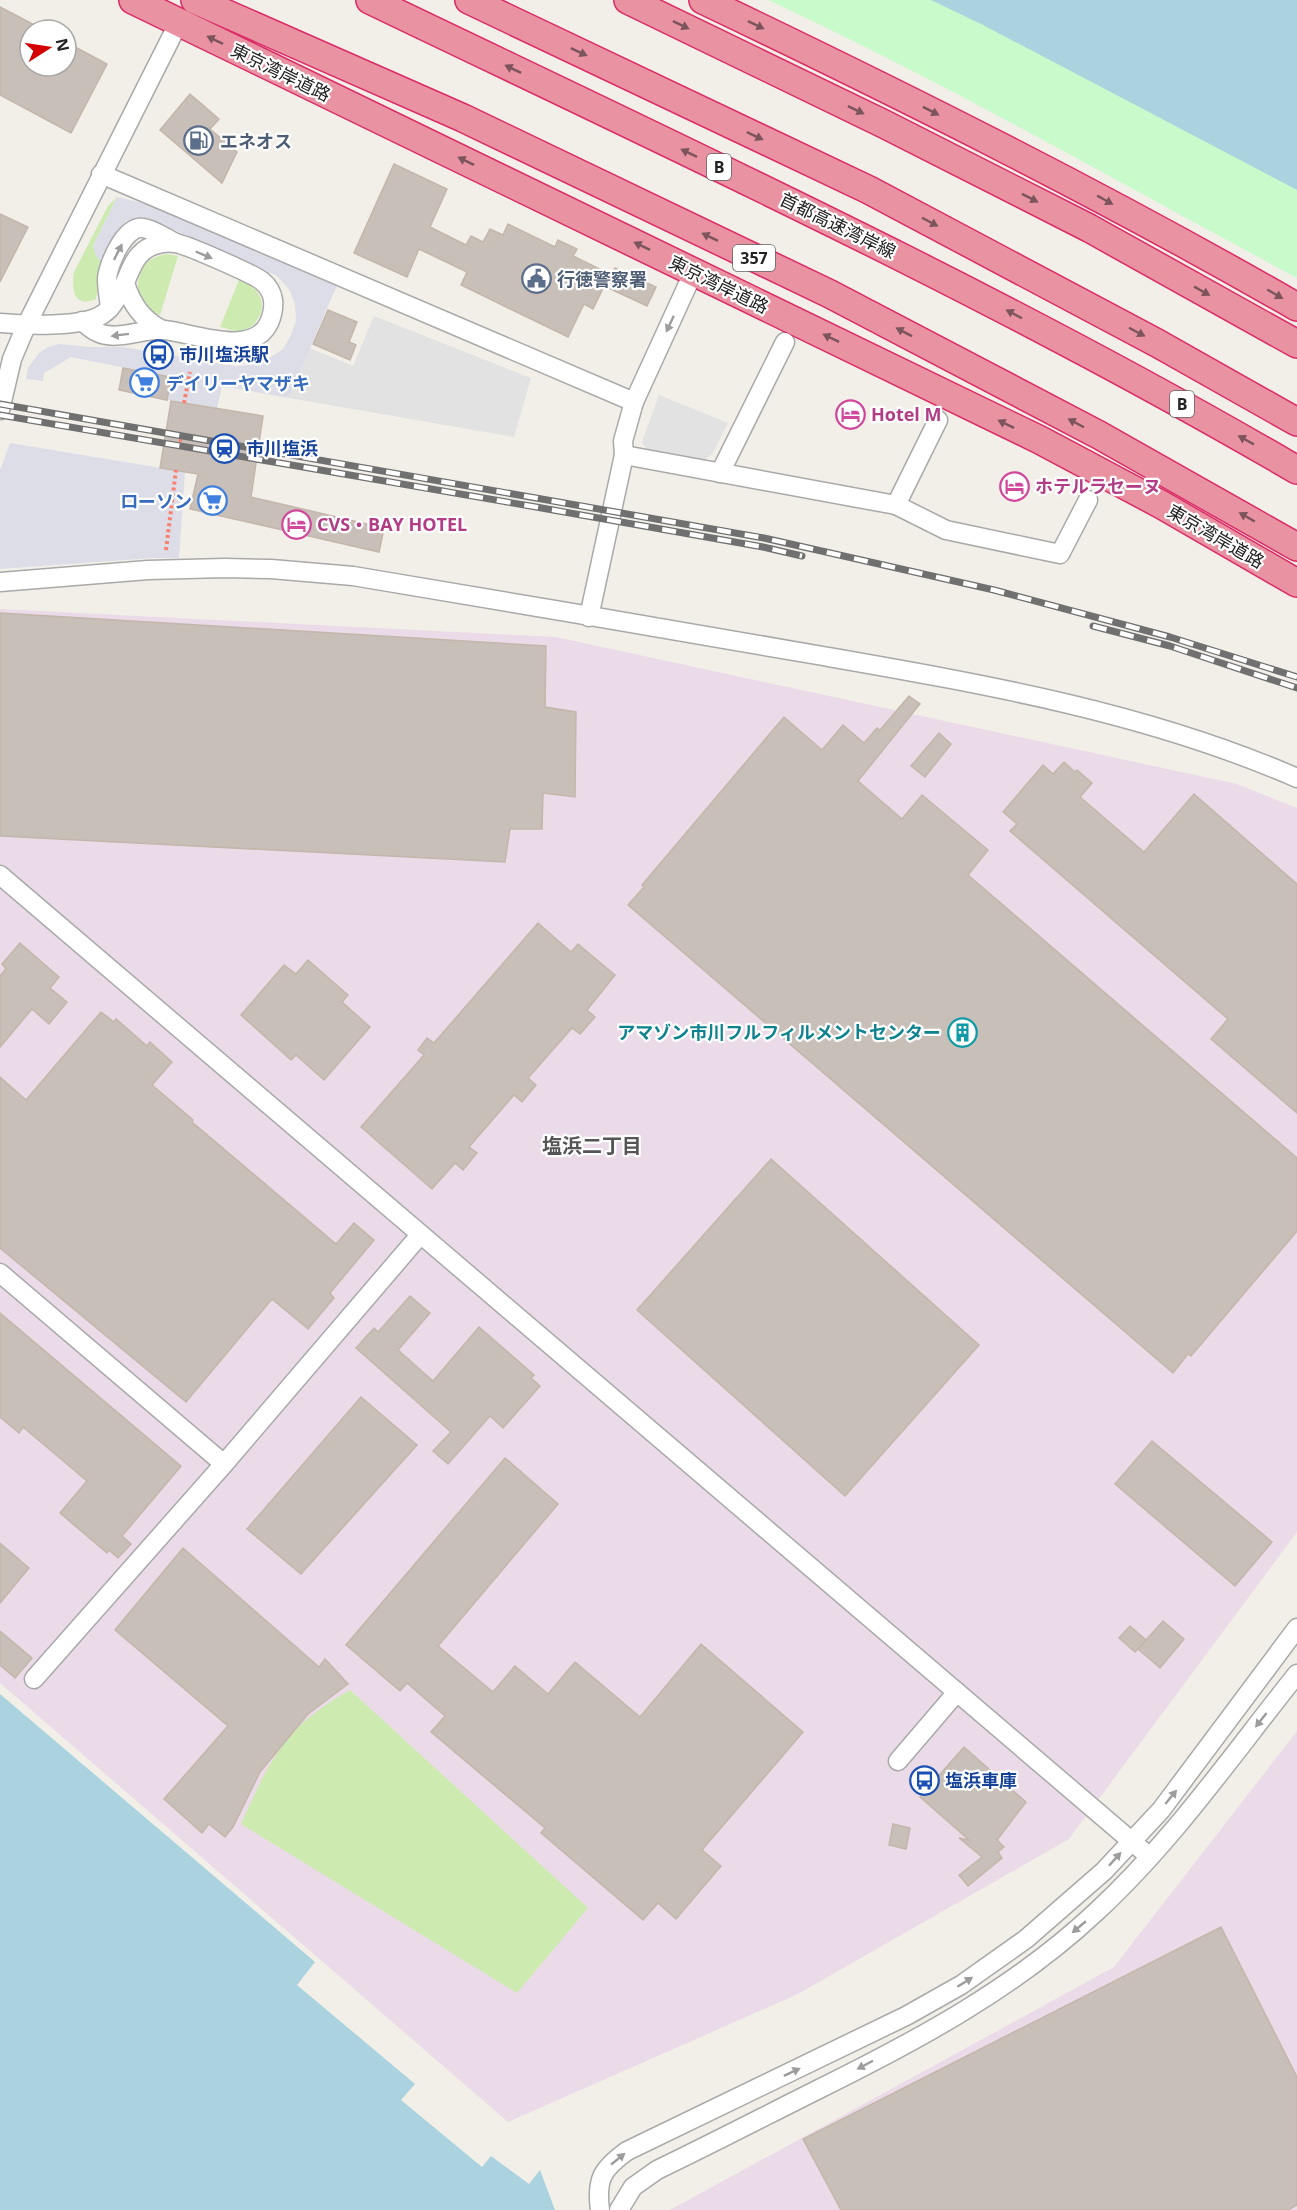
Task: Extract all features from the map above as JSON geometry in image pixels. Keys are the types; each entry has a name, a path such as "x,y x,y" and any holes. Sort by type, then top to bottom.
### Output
{"highway":[{"name":"東京湾岸道路","path":"133,0 1040,440 1297,583"},
{"name":"東京湾岸道路","path":"195,0 463,118 830,294 1099,435 1297,547"},
{"name":"首都高速湾岸線","path":"370,0 849,230 1066,341 1297,470"},
{"name":"B","path":"469,0 869,190 1085,304 1297,422"},
{"path":"628,0 884,124 1089,228 1297,344"},
{"path":"703,0 892,90 1088,190 1297,307"}],"street":[{"path":"0,410 12,359 26,326 179,22"},
{"path":"101,174 633,402"},
{"path":"82,321 97,332 110,336 162,330 242,343 261,334 272,316 273,299 270,290 263,282 143,228 132,229 126,235 109,270 107,281 110,308"},
{"path":"0,323 26,326 95,318 110,308 135,260 143,251 162,243 177,243"},
{"path":"589,617 624,455 623,441 633,402 694,271"},
{"path":"125,283 129,297 140,315 162,330"},
{"path":"720,473 785,342"},
{"path":"896,505 938,420"},
{"path":"624,455 896,505 946,530 1060,554 1088,500"},
{"path":"0,582 148,570 271,569 353,576 954,679 1087,708 1186,737 1297,778"},
{"path":"0,875 1150,1857"},
{"path":"34,1679 224,1464 420,1235"},
{"path":"0,1273 224,1464"},
{"path":"600,2210 599,2181 613,2161 627,2151 906,2016 961,1985 1026,1940 1097,1878 1132,1841 1182,1783 1297,1628"},
{"path":"619,2210 633,2187 644,2178 848,2074 983,2001 1042,1959 1095,1913 1182,1822 1295,1677 1270,1664"},
{"path":"898,1761 957,1692"},
{"path":"1217,1736 1237,1752"},
{"path":"680,2125 693,2152"}],"path":[{"path":"184,403 190,372"},
{"path":"166,550 176,470"}],"shaded area":[{"path":"117,197 146,204 337,285 289,398 222,386 217,408 167,400 171,377 71,357 44,373 43,381 26,379 28,368 39,353 59,344 123,347 235,366 251,365 268,359 283,349 291,335 296,321 295,304 289,289 277,276 147,218 126,221 118,230 102,263 96,256 93,246"},
{"path":"374,316 531,378 514,437 289,398 310,348 353,366"},
{"path":"659,395 728,423 712,454 700,463 648,452 642,442"},
{"path":"10,443 185,472 179,558 0,569 0,470"},
{"path":"0,609 556,637 1237,784 1297,808 1297,1532 1069,1839 796,1995 508,2122 0,1683"},
{"path":"1297,1731 1297,2210 670,2210 1114,1967"}],"green space":[{"path":"768,0 1297,0 1297,278 968,100"},
{"path":"117,197 93,246 102,263 96,299 83,301 76,296 74,291 74,272 108,206"},
{"path":"168,254 178,256 160,315 150,309 143,300 138,281 147,263 156,257"},
{"path":"239,280 256,291 262,305 259,317 251,327 234,331 220,327"},
{"path":"350,1690 588,1908 517,1993 241,1824 271,1763 290,1736 319,1710"}],"water":[{"path":"931,0 1297,0 1297,190 983,25"},
{"path":"0,1694 315,1962 297,1985 415,2084 401,2100 482,2167 491,2156 529,2184 540,2170 555,2210 0,2210"}],"building":[{"path":"0,7 21,18 18,18 18,78 78,78 78,48 107,64 71,133 0,95"},
{"name":"エネオス","path":"190,94 219,119 210,129 237,152 222,183 160,130"},
{"name":"行徳警察署","path":"394,164 447,189 430,227 466,245 471,236 483,242 490,229 503,235 508,224 555,247 558,240 577,249 573,256 610,274 593,309 584,304 568,337 461,285 467,272 419,249 407,277 354,253"},
{"path":"0,214 28,227 0,282"},
{"path":"615,268 656,287 647,306 606,287"},
{"path":"328,310 357,322 349,342 356,345 350,360 313,344"},
{"path":"123,368 171,377 167,400 119,390"},
{"path":"171,401 263,416 251,497 384,528 379,552 190,509 198,474 160,468"},
{"path":"0,613 546,646 545,707 576,712 575,797 543,793 542,829 510,829 505,862 0,836"},
{"name":"アマゾン市川フルフィルメントセンター","path":"909,696 920,704 858,781 902,819 922,795 988,850 968,875 1297,1158 1297,1231 1191,1356 1188,1354 1173,1373 628,905 644,887 642,885 784,717 822,750 843,725 864,743 877,728 880,730"},
{"path":"939,733 951,744 925,777 911,766"},
{"path":"1064,762 1092,783 1080,797 1144,852 1194,794 1297,884 1297,1113 1211,1039 1228,1019 1010,831 1017,824 1003,812 1043,765 1053,774"},
{"path":"538,923 571,952 578,944 615,975 587,1010 595,1017 580,1034 572,1028 528,1078 536,1085 522,1102 514,1095 469,1147 477,1153 463,1170 455,1163 432,1189 361,1127 424,1055 418,1050 427,1038 434,1043"},
{"path":"20,943 59,977 50,988 67,1002 49,1024 32,1009 0,1047 0,976 6,969 2,964"},
{"path":"308,960 348,995 342,1002 370,1027 324,1080 296,1055 291,1060 241,1015 284,965 296,974"},
{"path":"101,1012 114,1022 116,1019 147,1046 150,1042 172,1062 152,1085 193,1120 192,1122 336,1244 354,1223 374,1240 330,1293 334,1298 308,1329 272,1299 186,1402 0,1248 0,1077 26,1100"},
{"path":"771,1159 979,1345 845,1496 637,1310"},
{"path":"410,1296 430,1313 398,1350 433,1381 479,1327 534,1375 531,1378 540,1386 503,1428 490,1416 448,1464 433,1451 451,1432 356,1348 374,1328 378,1332"},
{"path":"0,1313 181,1466 122,1536 131,1544 118,1558 109,1550 107,1553 60,1513 87,1481 23,1427 19,1433 0,1417"},
{"path":"361,1397 417,1445 301,1574 247,1529"},
{"path":"1152,1441 1272,1542 1235,1586 1115,1484"},
{"path":"505,1458 558,1504 438,1646 493,1692 515,1666 548,1694 575,1662 640,1717 701,1644 803,1732 702,1850 721,1866 676,1919 658,1903 643,1920 541,1833 545,1828 431,1732 445,1716 407,1683 400,1691 346,1645"},
{"path":"0,1543 29,1568 0,1603"},
{"path":"183,1548 319,1667 325,1659 348,1684 308,1714 260,1772 233,1827 225,1837 209,1824 202,1833 164,1799 228,1726 115,1630"},
{"path":"1163,1621 1184,1639 1160,1668 1138,1649"},
{"path":"1130,1626 1146,1640 1135,1652 1119,1638"},
{"path":"0,1631 32,1658 15,1678 0,1665"},
{"path":"964,1747 1026,1802 997,1840 1004,1847 998,1852 1002,1858 968,1886 959,1875 982,1857 959,1838 969,1840 920,1797"},
{"path":"893,1824 910,1828 906,1849 889,1845"},
{"path":"1221,1927 1297,2077 1297,2205 1288,2210 841,2210 803,2139"}],"railway":[{"path":"0,404 764,538 994,590 1170,637 1297,677"},
{"path":"0,415 536,507 802,556"},
{"path":"1093,626 1170,646 1297,688"}],"place":[{"name":"エネオス","path":"199,141"},
{"name":"行徳警察署","path":"536,279"},
{"name":"市川塩浜駅","path":"158,354"},
{"name":"デイリーヤマザキ","path":"145,383"},
{"name":"Hotel M","path":"850,414"},
{"name":"市川塩浜","path":"225,448"},
{"name":"ホテルラセーヌ","path":"1014,486"},
{"name":"ローソン","path":"213,501"},
{"name":"CVS・BAY HOTEL","path":"296,524"},
{"name":"アマゾン市川フルフィルメントセンター","path":"962,1032"},
{"name":"塩浜車庫","path":"924,1780"}],"district":[{"name":"塩浜二丁目","path":"592,1145"}]}
